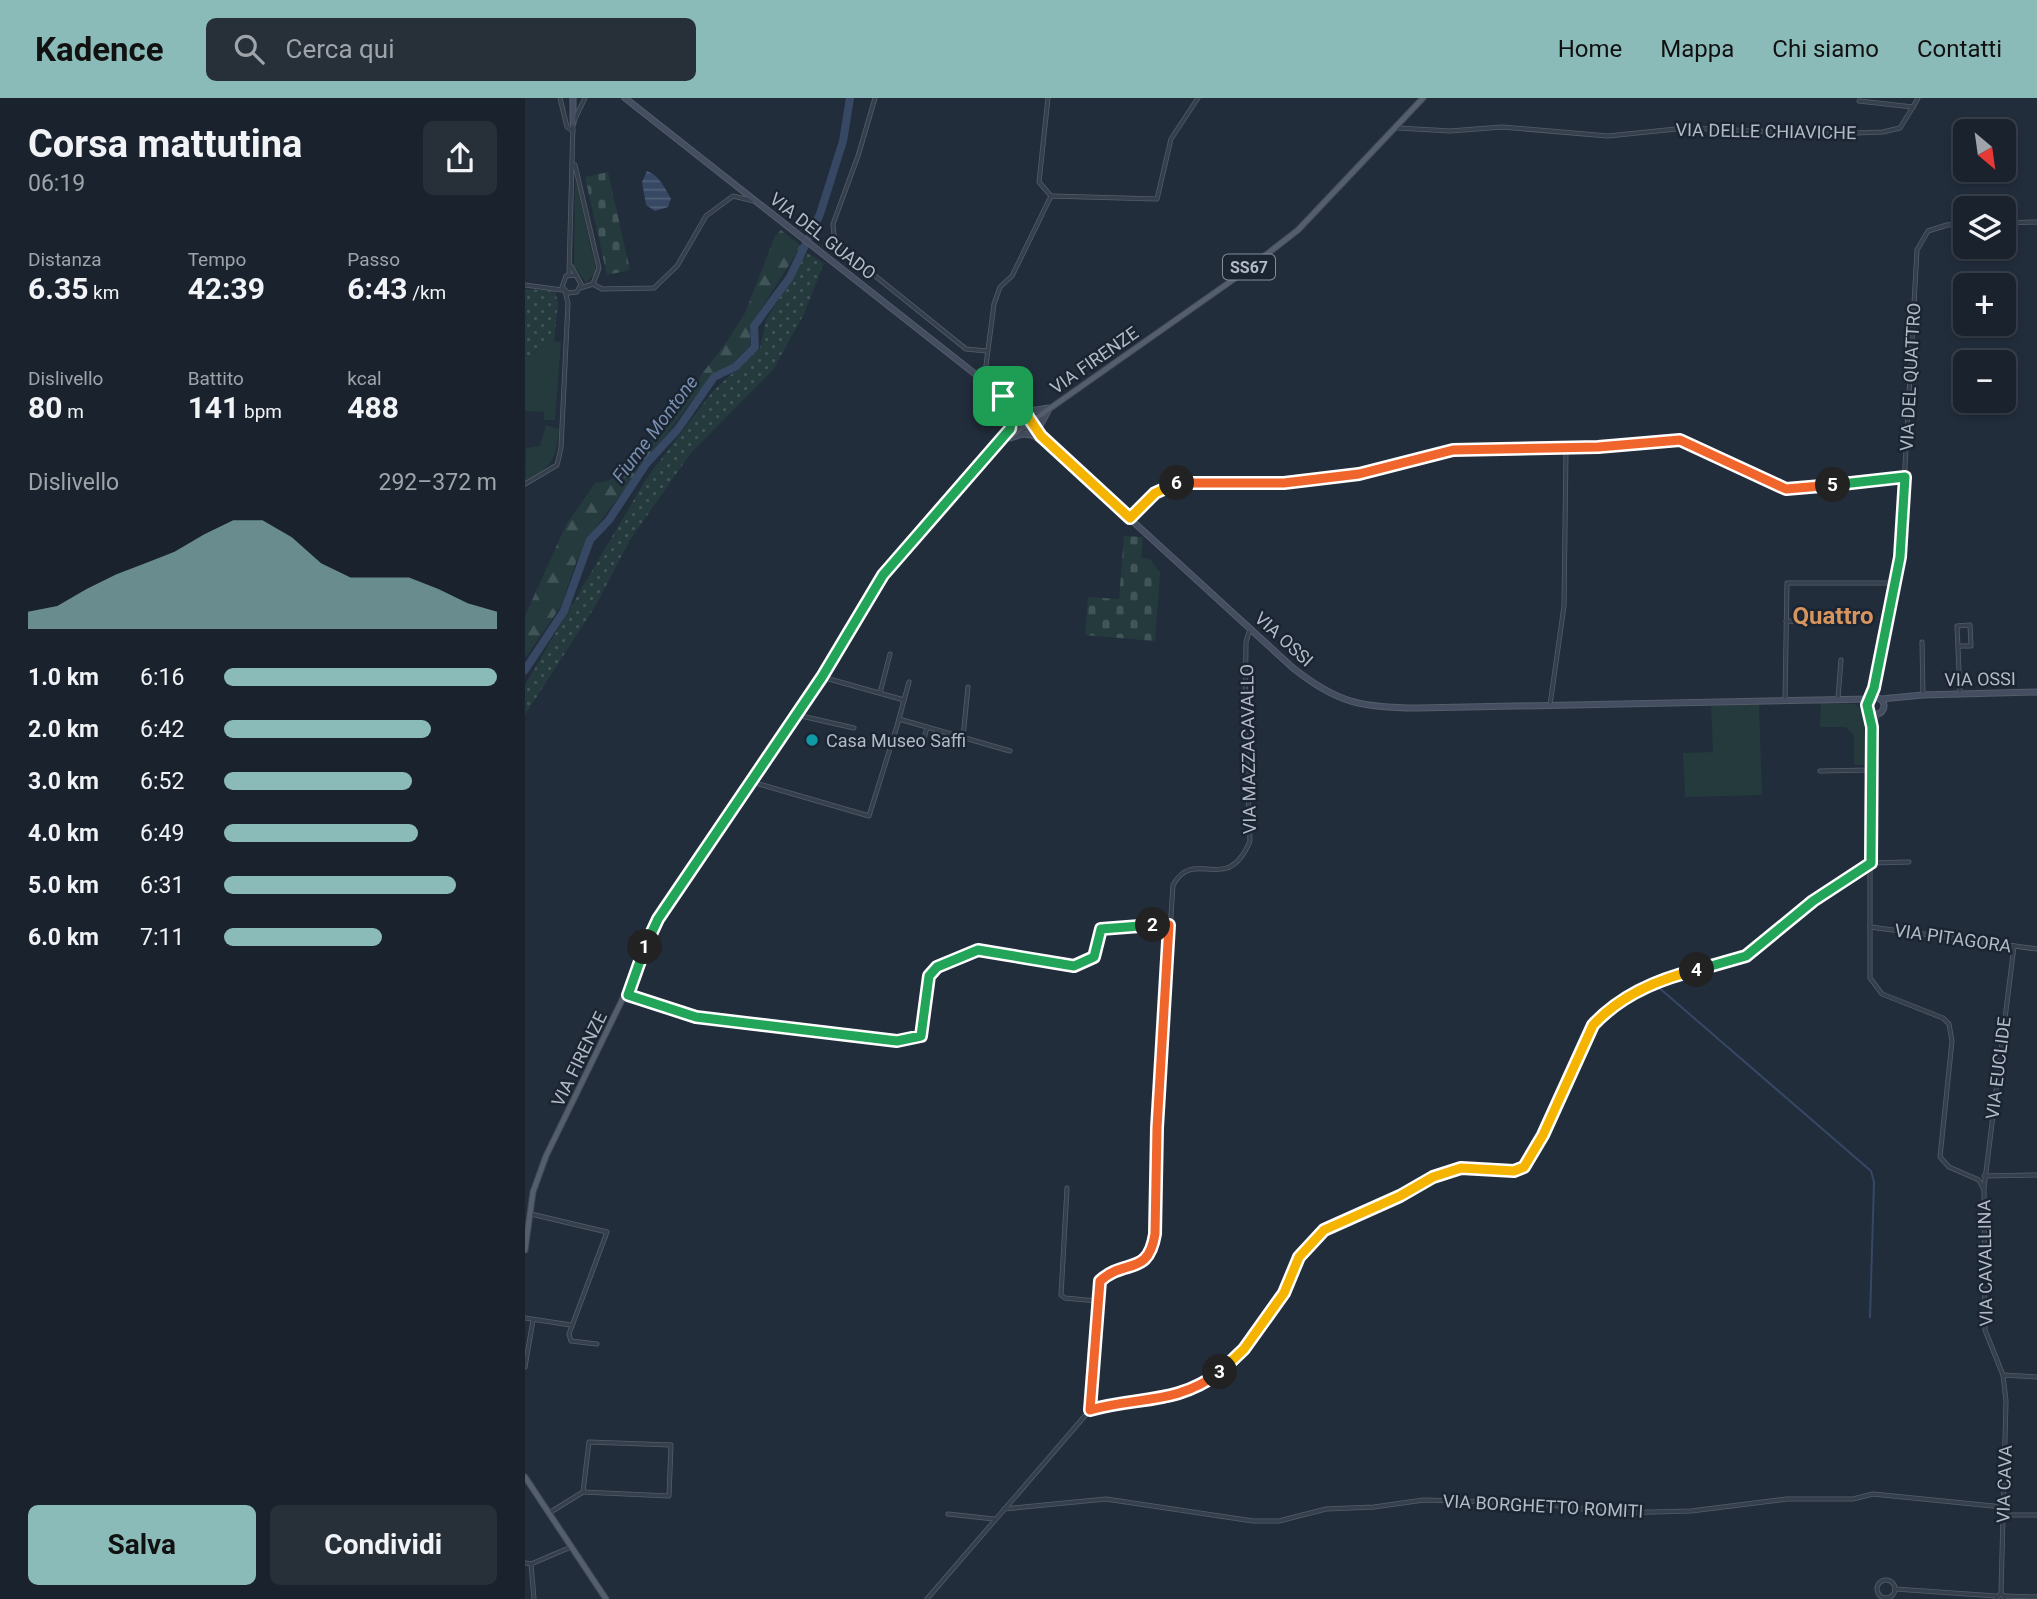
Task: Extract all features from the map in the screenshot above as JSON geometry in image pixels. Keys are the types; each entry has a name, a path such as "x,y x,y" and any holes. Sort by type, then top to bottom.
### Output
{"main road":[{"name":"VIA FIRENZE","path":"525,1250 529,1213 539,1175 658,919 822,677 883,575 995,447 1298,230 1398,128 1423,98"},
{"path":"525,1477 606,1599"}],"street":[{"path":"560,98 567,127 573,131"},
{"path":"569,274 573,98"},
{"name":"VIA DEL GUADO","path":"625,98 1003,396 1022,408 1031,421"},
{"name":"VIA DEL GUADO","path":"875,98 834,225 834,235 843,250 966,349 987,351"},
{"path":"1048,98 1039,182 1051,196 1157,199 1171,139 1198,98"},
{"name":"VIA DELLE CHIAVICHE","path":"1398,128 1450,131 1523,127 1608,136 1686,128 1828,134 1882,132 1900,128 1918,98"},
{"path":"573,123 585,99"},
{"name":"VIA DELLE CHIAVICHE","path":"1859,101 1913,107"},
{"path":"573,159 599,268 591,285"},
{"path":"567,300 580,286 591,285 602,289 654,288 677,267 706,216 733,196 756,201"},
{"path":"987,382 987,351 994,304 1000,288 1012,276 1051,196"},
{"path":"2016,223 2037,222"},
{"name":"VIA DEL QUATTRO","path":"1876,699 1874,688 1900,557 1917,250 1928,231 1953,225"},
{"path":"571,264 580,286"},
{"path":"525,484 557,465 561,448 567,300 563,278 569,274 575,275"},
{"path":"525,285 564,289 570,294"},
{"name":"VIA DEL GUADO","path":"1003,396 1024,425"},
{"path":"1022,408 1038,411 1050,408"},
{"path":"1038,430 1050,408"},
{"path":"995,447 1010,429 1013,413"},
{"name":"VIA OSSI","path":"1031,421 1057,452 1314,685 1349,703 1379,708 1838,698 1856,700 1898,696 2037,692"},
{"name":"VIA OSSI","path":"1024,425 1034,436 1057,452"},
{"path":"995,447 1015,436 1034,436"},
{"path":"1130,518 1155,493 1171,484 1284,483 1368,472 1453,450 1566,448 1680,440 1786,489 1905,477"},
{"path":"1550,705 1564,606 1566,448"},
{"path":"1785,699 1787,583 1895,583"},
{"path":"1786,621 1829,623"},
{"path":"1958,646 1971,646 1970,625 1957,626 1960,694"},
{"name":"VIA MAZZACAVALLO","path":"1090,1410 1100,1281 1110,1272 1139,1265 1152,1251 1173,885 1180,873 1189,868 1219,870 1233,867 1243,856 1250,841 1245,708 1246,642 1250,628"},
{"name":"VIA OSSI","path":"1922,642 1923,695"},
{"path":"880,693 890,654"},
{"path":"1838,698 1841,660"},
{"path":"822,677 904,700"},
{"path":"752,782 869,816 909,682"},
{"path":"963,737 968,687"},
{"path":"1878,714 1898,696"},
{"path":"1869,710 1876,699 1884,709"},
{"name":"VIA OSSI","path":"1856,700 1878,714"},
{"name":"VIA CAVALLINA","path":"1869,710 1872,727 1869,965 1874,987 1882,994 1943,1018 1949,1024 1952,1041 1940,1157 1949,1167 1979,1180 1984,1190 1985,1330 2003,1375"},
{"name":"VIA CAVALLINA","path":"1872,727 1878,714"},
{"path":"796,715 854,728"},
{"path":"899,719 1010,751"},
{"path":"893,739 922,747 927,727"},
{"path":"1820,771 1870,770"},
{"path":"927,1599 1090,1410 1116,1402 1193,1391 1224,1369 1244,1349 1284,1293 1307,1245 1324,1230 1400,1196 1433,1177 1461,1168 1514,1171 1524,1167 1543,1135 1593,1025 1603,1014 1668,977 1746,956 1813,901 1871,863 1909,862"},
{"path":"625,994 696,1017 909,1040 921,1036 924,1029 931,971 947,962 978,950 1074,966 1094,957 1101,929 1127,925 1169,925"},
{"name":"VIA PITAGORA","path":"1870,927 2037,949"},
{"name":"VIA EUCLIDE","path":"1984,1190 2014,946"},
{"name":"VIA CAVALLINA","path":"1984,1176 2037,1175"},
{"path":"1067,1188 1061,1295 1065,1298 1097,1301"},
{"path":"529,1213 607,1232 572,1325 571,1341 597,1344"},
{"path":"525,1318 572,1325"},
{"path":"525,1367 533,1320"},
{"path":"2003,1375 2037,1377"},
{"name":"VIA CAVA","path":"2000,1597 2006,1401 2003,1375"},
{"path":"549,1513 583,1492 669,1496 671,1445 589,1442 583,1492"},
{"name":"VIA BORGHETTO ROMITI","path":"1002,1510 1106,1499 1253,1521 1279,1521 1326,1509 1374,1507 1424,1500 1535,1503 1615,1513 1691,1511 1787,1499 1853,1499 1873,1494 2003,1507"},
{"path":"949,1514 994,1519"},
{"path":"2003,1515 2037,1515"},
{"path":"525,1563 531,1564 571,1547"},
{"path":"531,1564 534,1599"},
{"path":"1895,1589 1893,1583 1886,1580 1877,1587 1880,1595 1886,1597 1895,1589 2037,1597"}],"green space":[{"path":"608,172 630,270 607,275 585,177"},
{"path":"575,177 595,266 595,273 586,283 574,266"},
{"path":"781,230 801,246 750,326 750,346 731,365 711,376 599,523 576,562 561,606 525,658 525,616 566,525 595,483 608,481 633,465 727,341 745,313 775,236"},
{"path":"807,253 824,263 804,314 773,370 690,454 630,540 596,605 525,715 525,685 646,479 713,391 760,348 766,320"},
{"path":"525,289 555,291 558,303 554,341 537,349 532,357 525,356"},
{"path":"554,341 561,342 555,420 544,420 544,412 525,411 525,356 532,357 537,349"},
{"path":"546,425 559,429 554,455 542,471 525,481 526,448 540,446"},
{"path":"1124,536 1143,537 1141,558 1150,559 1160,573 1155,641 1085,635 1088,597 1119,599"},
{"path":"1821,703 1855,704 1860,710 1867,733 1866,765 1854,765 1854,736 1846,727 1820,727"},
{"path":"1759,704 1762,795 1685,797 1683,753 1713,752 1711,706"}],"water":[{"path":"647,171 658,179 671,199 668,207 655,211 646,205 642,182"}],"waterway":[{"name":"Fiume Montone","path":"525,670 564,611 590,540 609,520 646,464 678,429 714,377 735,367 755,347 754,326 790,277 820,214 843,141 850,98"},
{"path":"1657,986 1871,1171 1874,1182 1870,1317"}],"place":[{"name":"Casa Museo Saffi","path":"812,740"}],"district":[{"name":"Quattro","path":"1833,616"}],"route":[{"path":"1003,396 1022,408 1041,436 1130,518 1162,487 1171,484 1188,481 1284,483 1359,474 1431,453 1502,447 1598,447 1680,440 1691,442 1730,465 1786,489 1905,477 1900,557 1874,688 1867,705 1872,727 1871,863 1787,920 1765,943 1746,956 1650,984 1603,1014 1593,1025 1532,1159 1524,1167 1514,1171 1461,1168 1433,1177 1400,1196 1324,1230 1307,1245 1284,1293 1244,1349 1209,1381 1193,1391 1178,1395 1116,1402 1090,1410 1100,1281 1110,1272 1139,1265 1145,1260 1152,1251 1155,1234 1157,1128 1169,925 1127,925 1101,929 1094,957 1084,964 1074,966 978,950 969,952 931,971 924,1029 921,1036 909,1040 897,1041 696,1017 673,1012 625,994 658,919 822,677 883,575 1010,429 1013,421 1012,408 1003,396"}]}
